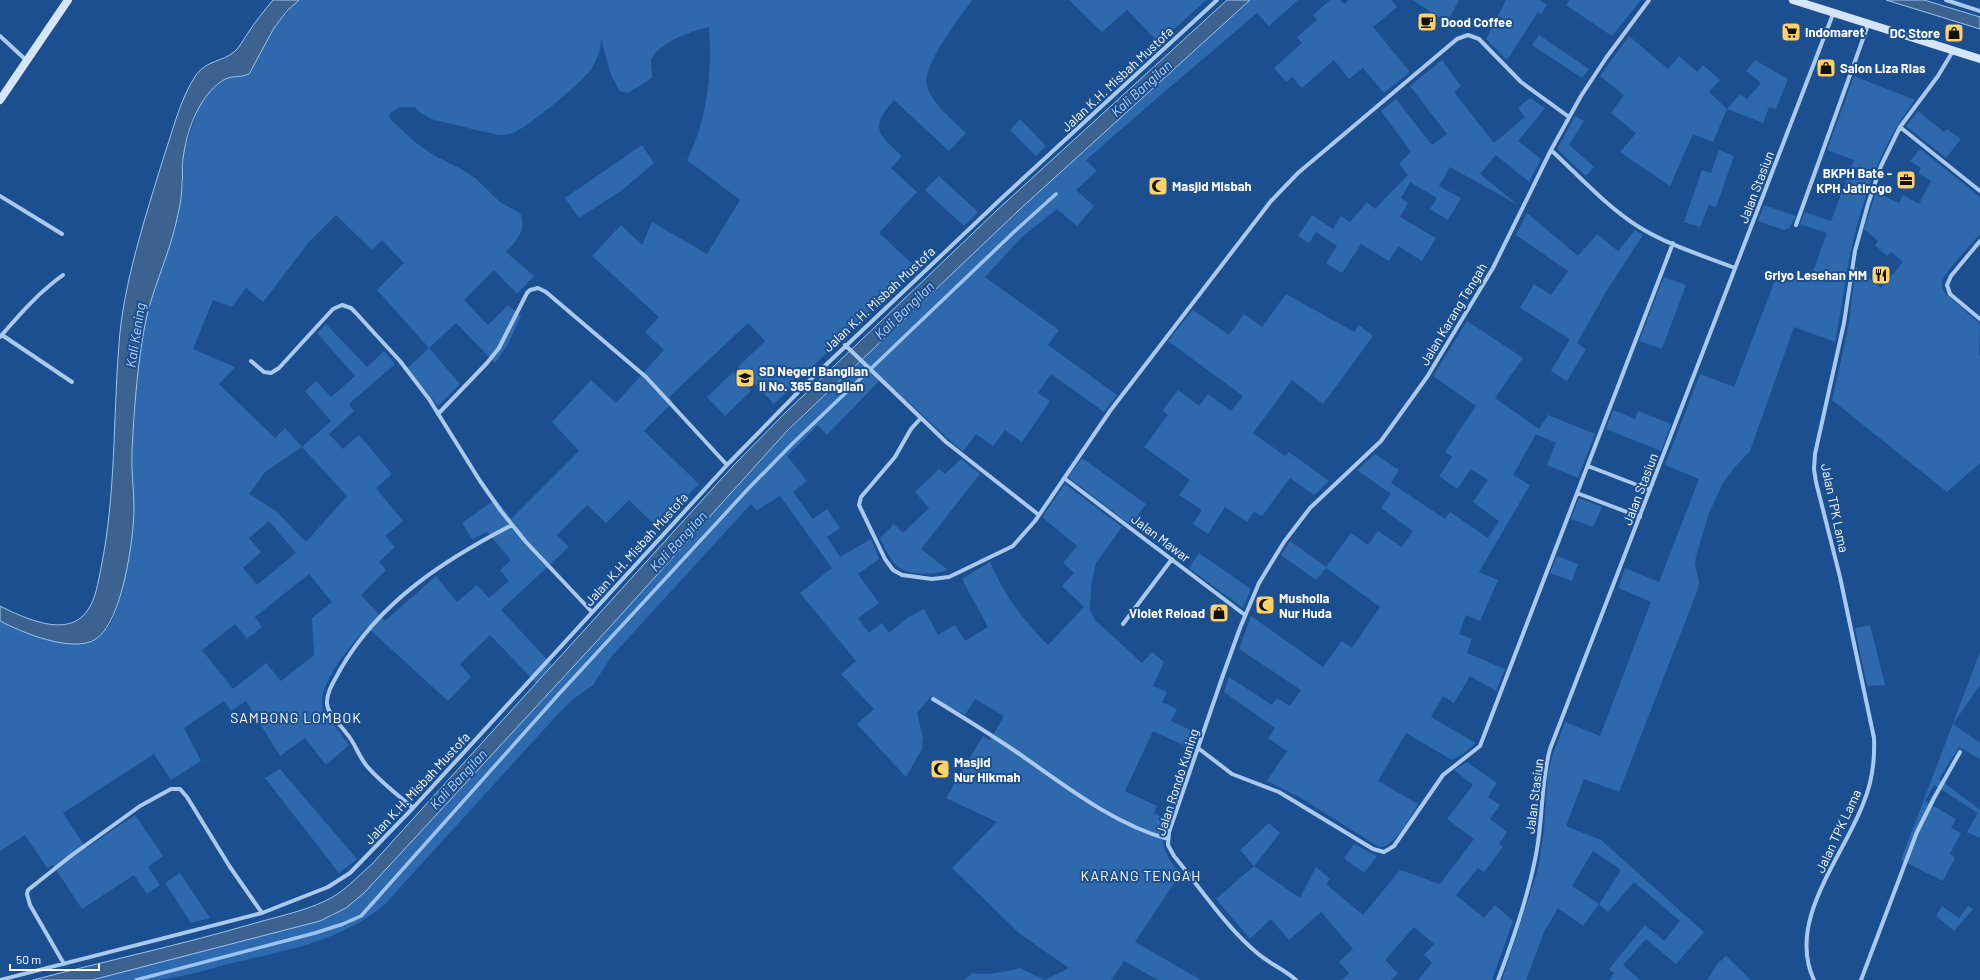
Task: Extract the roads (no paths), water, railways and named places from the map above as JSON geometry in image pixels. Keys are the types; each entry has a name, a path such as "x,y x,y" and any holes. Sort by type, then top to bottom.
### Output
{"main road":[{"path":"0,100 68,0"},
{"path":"1792,0 1980,59"}],"street":[{"name":"Jalan K.H. Misbah Mustofa","path":"0,980 262,912 314,894 339,881 361,863 413,808 727,465 994,205 1217,0"},
{"name":"Jalan Karang Tengah","path":"1245,616 1271,562 1298,522 1321,496 1381,441 1427,377 1493,268 1569,116 1594,74 1649,0"},
{"path":"1946,0 1980,11"},
{"name":"Jalan Stasiun","path":"1498,980 1515,931 1535,861 1540,826 1543,783 1550,749 1833,14"},
{"path":"1796,225 1868,25"},
{"path":"920,419 911,429 895,457 859,501 860,509 885,560 893,570 902,575 922,579 942,579 1013,546 1039,515 1110,411 1271,201 1298,173 1458,39 1468,35 1479,39 1521,82 1569,116"},
{"path":"0,36 26,60"},
{"name":"Jalan TPK Lama","path":"1814,980 1807,954 1809,928 1826,880 1863,805 1871,781 1874,738 1840,577 1816,482 1814,461 1844,323 1859,233 1879,173 1900,127 1938,76 1953,50"},
{"path":"1900,127 1980,191"},
{"path":"1551,150 1630,221 1654,235 1735,268"},
{"path":"0,196 62,234"},
{"path":"1980,241 1951,276 1946,285 1950,294 1980,319"},
{"path":"1198,748 1232,774 1279,792 1373,849 1384,852 1389,850 1400,839 1443,775 1480,746 1673,243"},
{"path":"63,275 26,306 1,336 72,382"},
{"path":"438,414 487,363 501,344 527,293 530,290 538,288 546,292 641,373 727,465"},
{"path":"251,361 264,372 271,374 279,368 333,309 338,306 347,306 355,312 395,355 416,382 480,480 512,525 592,612"},
{"path":"847,347 920,419 976,467 1039,515"},
{"path":"1588,466 1650,490"},
{"name":"Jalan Mawar","path":"1064,478 1245,616"},
{"path":"1577,493 1640,517"},
{"path":"413,808 363,760 352,741 328,708 327,698 329,692 353,649 373,626 408,592 442,564 512,525"},
{"path":"1123,624 1172,559"},
{"name":"Jalan Rondo Kuning","path":"1245,616 1198,748 1168,839 1168,845 1174,856 1247,944 1262,957 1288,972 1296,980"},
{"path":"933,699 997,739 1084,798 1140,829 1168,839"},
{"path":"1861,980 1917,832 1960,752"},
{"path":"64,964 30,905 27,894 28,890 121,819 140,806 171,789 180,789 184,792 230,867 262,912"}],"water":[{"name":"Kali Kening","path":"273,0 299,0 287,11 274,28 249,74 225,79 206,96 190,127 187,138 183,159 181,194 173,236 150,303 142,345 136,390 132,451 134,508 132,539 125,579 113,616 105,630 96,639 86,643 61,643 21,631 0,621 0,606 21,616 45,624 57,625 69,624 79,619 87,611 93,601 106,540 112,484 121,321 130,274 150,202 177,115 190,84 200,70 205,66 225,58 240,46"},
{"name":"Kali Bangilan","path":"1227,0 1250,0 1018,211 787,431 609,628 364,893 346,908 320,921 92,980 33,980 198,939 288,914 332,898 344,889 372,864 734,465 785,413 996,211"},
{"path":"1886,0 1924,0 1980,17 1980,29"}],"waterway":[{"path":"136,980 315,933 343,924 361,916 558,695 747,490 792,444 1016,230 1056,194"}],"place":[{"name":"Dood Coffee","path":"1427,22"},
{"name":"Indomaret","path":"1791,32"},
{"name":"DC Store","path":"1954,33"},
{"name":"Salon Liza Rias","path":"1826,68"},
{"name":"BKPH Bate - KPH Jatirogo","path":"1906,180"},
{"name":"Masjid Misbah","path":"1158,186"},
{"name":"Griyo Lesehan MM","path":"1881,275"},
{"name":"SD Negeri Bangilan II No. 365 Bangilan","path":"745,378"},
{"name":"Musholla Nur Huda","path":"1265,605"},
{"name":"Violet Reload","path":"1219,613"},
{"name":"Masjid Nur Hikmah","path":"940,769"}],"district":[{"name":"SAMBONG LOMBOK","path":"296,717"},
{"name":"KARANG TENGAH","path":"1141,875"}]}
